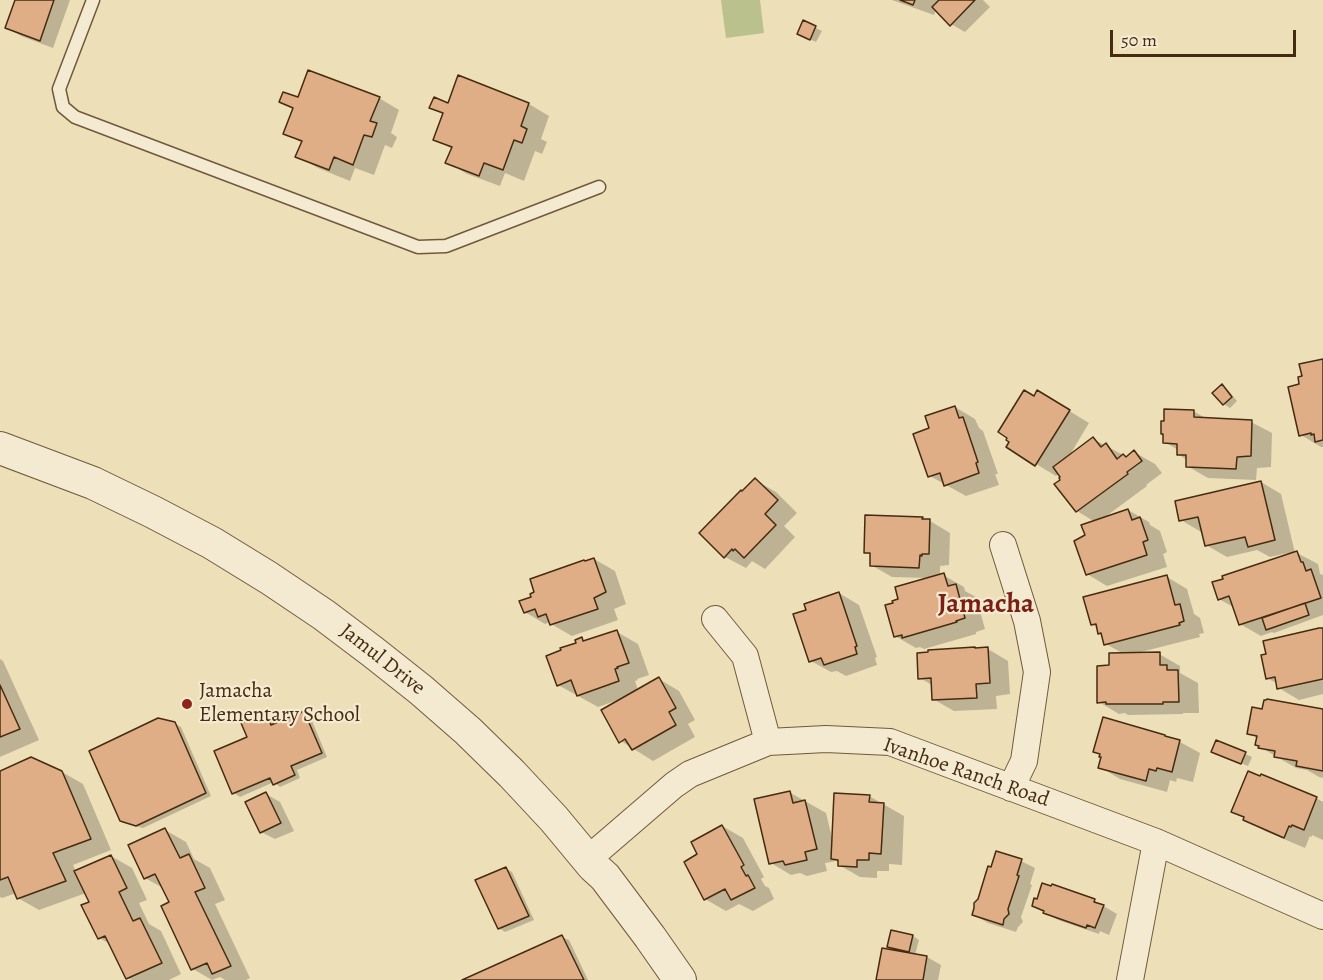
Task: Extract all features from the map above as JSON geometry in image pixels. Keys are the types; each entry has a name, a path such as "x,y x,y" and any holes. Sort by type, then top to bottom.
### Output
{"street":[{"name":"Jamul Drive","path":"0,448 93,483 153,512 240,560 324,615 373,652 468,731 547,812 605,878 680,980"},
{"path":"1003,545 1028,621 1036,672 1024,761 1011,788"},
{"path":"715,619 745,656 768,742"},
{"name":"Ivanhoe Ranch Road","path":"588,859 690,774 768,742 826,739 890,742 1156,842 1322,914"},
{"path":"1130,980 1156,842"}],"lane":[{"path":"93,0 60,88 63,107 75,117 418,247 446,246 599,187"}],"green space":[{"path":"721,0 760,0 764,33 726,38"}],"building":[{"path":"15,0 54,0 40,41 5,28"},
{"path":"900,0 915,0 913,5"},
{"path":"939,0 975,0 950,26 932,7"},
{"path":"803,20 816,26 810,40 797,34"},
{"path":"308,70 380,97 370,121 377,123 372,137 364,135 353,165 334,157 329,170 295,157 302,141 283,134 293,108 279,102 283,92 298,97"},
{"path":"458,75 529,103 521,126 527,129 522,143 514,140 503,170 484,163 479,176 445,163 452,147 433,140 443,113 429,108 434,97 448,103"},
{"path":"1323,359 1323,440 1315,442 1314,434 1299,436 1288,387 1299,384 1298,377 1302,376 1299,364"},
{"path":"1222,384 1232,397 1223,405 1212,393"},
{"path":"1024,390 1034,396 1037,390 1070,410 1035,466 1006,447 1009,442 1007,438 998,432"},
{"path":"955,406 959,418 963,417 978,462 976,463 979,473 944,486 940,473 928,477 913,434 929,428 925,416"},
{"path":"1164,409 1194,410 1194,417 1252,420 1251,456 1237,457 1236,469 1186,467 1186,455 1177,455 1177,444 1163,443 1161,421 1164,421"},
{"path":"1093,437 1101,447 1106,443 1117,459 1123,454 1126,457 1134,450 1142,461 1076,512 1054,484 1060,480 1060,477 1053,467"},
{"path":"755,478 778,500 765,514 776,525 744,558 732,549 724,558 699,533"},
{"path":"1261,481 1275,540 1248,547 1245,537 1205,546 1198,517 1179,521 1175,501"},
{"path":"1128,509 1132,520 1140,517 1148,540 1143,542 1147,555 1086,575 1074,541 1085,535 1081,525"},
{"path":"865,515 930,519 929,554 920,555 919,568 870,566 870,553 864,553"},
{"path":"1297,551 1306,571 1311,569 1321,598 1239,625 1229,596 1218,600 1212,582 1223,579 1222,576"},
{"path":"594,558 606,592 594,598 598,609 550,625 546,614 538,617 535,609 524,613 519,601 531,597 530,594 534,592 530,579"},
{"path":"944,573 948,586 956,584 965,618 902,638 902,635 894,637 885,605 898,599 895,587"},
{"path":"1167,575 1175,605 1180,604 1184,621 1179,623 1180,625 1104,645 1096,624 1091,625 1083,597"},
{"path":"839,592 857,646 855,647 857,654 824,665 821,658 809,662 793,614 806,610 804,604"},
{"path":"1305,603 1309,615 1266,630 1262,618"},
{"path":"1323,628 1323,679 1277,689 1275,677 1266,679 1261,655 1266,654 1263,641"},
{"path":"617,630 629,663 615,669 619,681 577,696 571,680 557,686 546,656 576,643 575,640 582,637 583,641"},
{"path":"988,647 990,683 976,684 977,698 932,700 931,678 918,679 917,653 928,652 928,650"},
{"path":"1160,652 1160,665 1167,665 1167,670 1178,670 1179,702 1163,702 1163,704 1097,703 1097,666 1109,665 1109,653"},
{"path":"659,677 676,708 669,712 676,725 632,750 625,739 619,743 601,710"},
{"path":"0,685 20,729 0,737"},
{"path":"1264,700 1323,709 1323,771 1296,766 1297,761 1274,757 1275,751 1258,748 1259,746 1255,745 1257,736 1247,734 1252,707 1262,709"},
{"path":"304,711 322,753 291,766 295,775 273,785 270,778 232,794 214,751 247,737 241,723 266,712 271,725"},
{"path":"1103,717 1180,740 1172,772 1157,768 1156,771 1149,769 1146,781 1098,768 1101,757 1099,757 1100,754 1093,752"},
{"path":"158,718 175,722 206,793 136,826 120,821 89,751"},
{"path":"1216,740 1246,752 1241,764 1211,752"},
{"path":"31,757 62,771 91,839 53,853 66,881 17,899 8,877 0,880 0,771"},
{"path":"1248,771 1317,797 1304,830 1289,826 1284,838 1243,820 1244,817 1231,812"},
{"path":"790,791 793,803 805,800 817,849 805,852 807,860 785,865 783,861 769,864 754,799"},
{"path":"266,792 281,823 260,833 245,802"},
{"path":"834,793 870,795 869,802 884,803 881,854 869,853 869,860 857,860 857,867 838,866 838,860 831,859"},
{"path":"722,825 744,865 741,867 755,888 731,900 725,889 704,900 684,862 697,854 691,842"},
{"path":"165,828 180,858 189,854 205,888 195,892 231,966 212,974 207,963 191,970 161,906 169,902 155,874 144,879 128,845"},
{"path":"996,851 1022,859 1008,909 1009,914 1004,919 1003,925 972,915 974,903 978,899 988,866 991,867"},
{"path":"111,855 127,888 119,892 133,921 140,918 162,963 126,979 105,936 98,939 81,905 89,902 74,871"},
{"path":"506,867 529,916 498,929 475,880"},
{"path":"1042,883 1051,886 1052,884 1095,899 1094,902 1104,905 1095,928 1087,925 1086,928 1043,913 1044,911 1032,906"},
{"path":"891,930 913,935 909,952 887,947"},
{"path":"562,935 584,980 462,980"},
{"path":"882,948 927,956 923,980 876,980"}],"place":[{"name":"Jamacha Elementary School","path":"187,704"}],"district":[{"name":"Jamacha","path":"986,605"}]}
